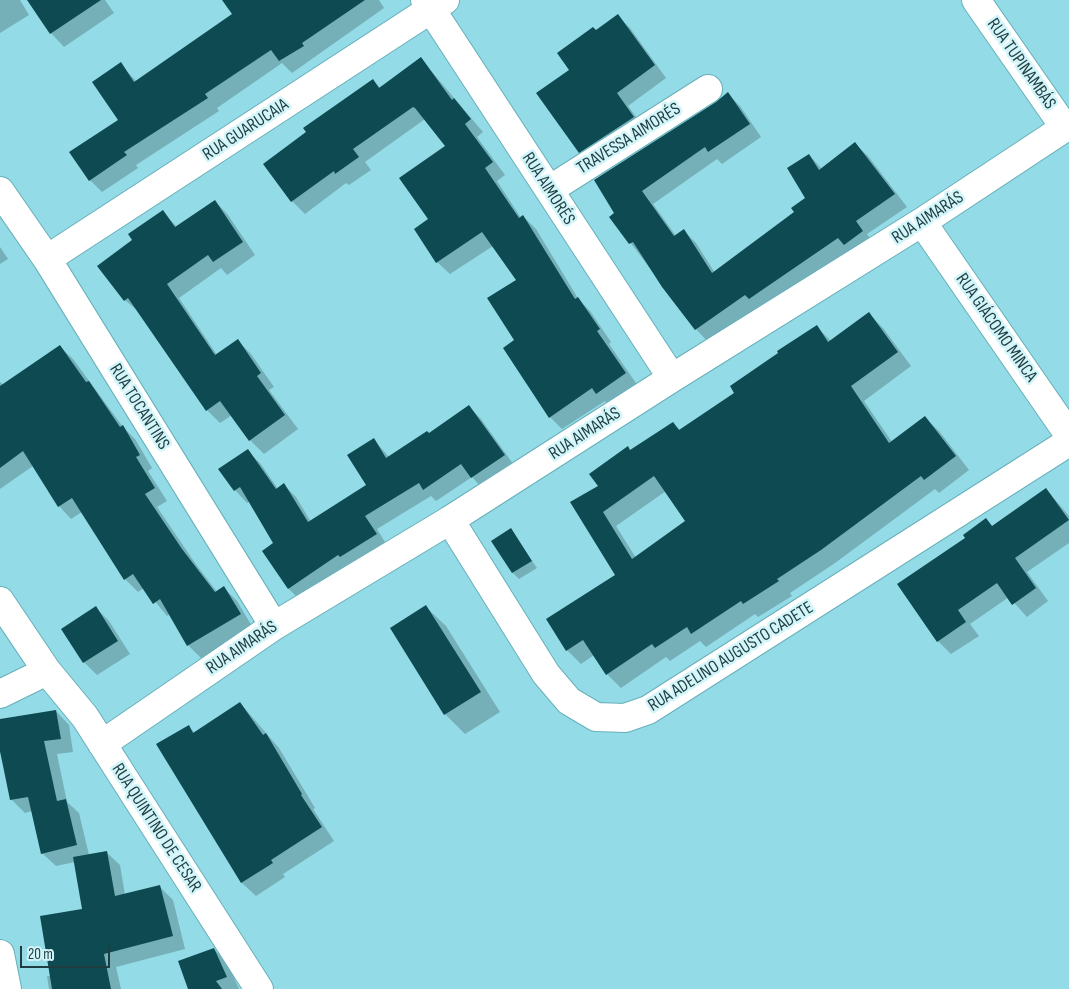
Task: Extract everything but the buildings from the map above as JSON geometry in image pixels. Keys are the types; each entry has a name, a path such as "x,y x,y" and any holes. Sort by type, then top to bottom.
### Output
{"street":[{"name":"RUA TUPINAMBÁS","path":"976,0 1067,126"},
{"name":"RUA AIMORÉS","path":"434,3 549,190 672,378"},
{"name":"RUA GUARUCAIA","path":"47,259 434,3"},
{"name":"TRAVESSA AIMORÉS","path":"549,190 708,89"},
{"name":"RUA AIMARÁS","path":"102,744 274,626 450,520 672,378 922,222 1067,126"},
{"name":"RUA TOCANTINS","path":"0,191 47,259 274,626"},
{"name":"RUA GIÁCOMO MINCA","path":"922,222 1069,435"},
{"name":"RUA ADELINO AUGUSTO CADETE","path":"450,520 546,674 570,701 596,717 625,718 648,710 1069,442"},
{"name":"RUA QUINTINO DE CESAR","path":"0,601 47,671 85,717 259,989"},
{"path":"0,694 47,671"},
{"path":"0,954 7,989"}]}
